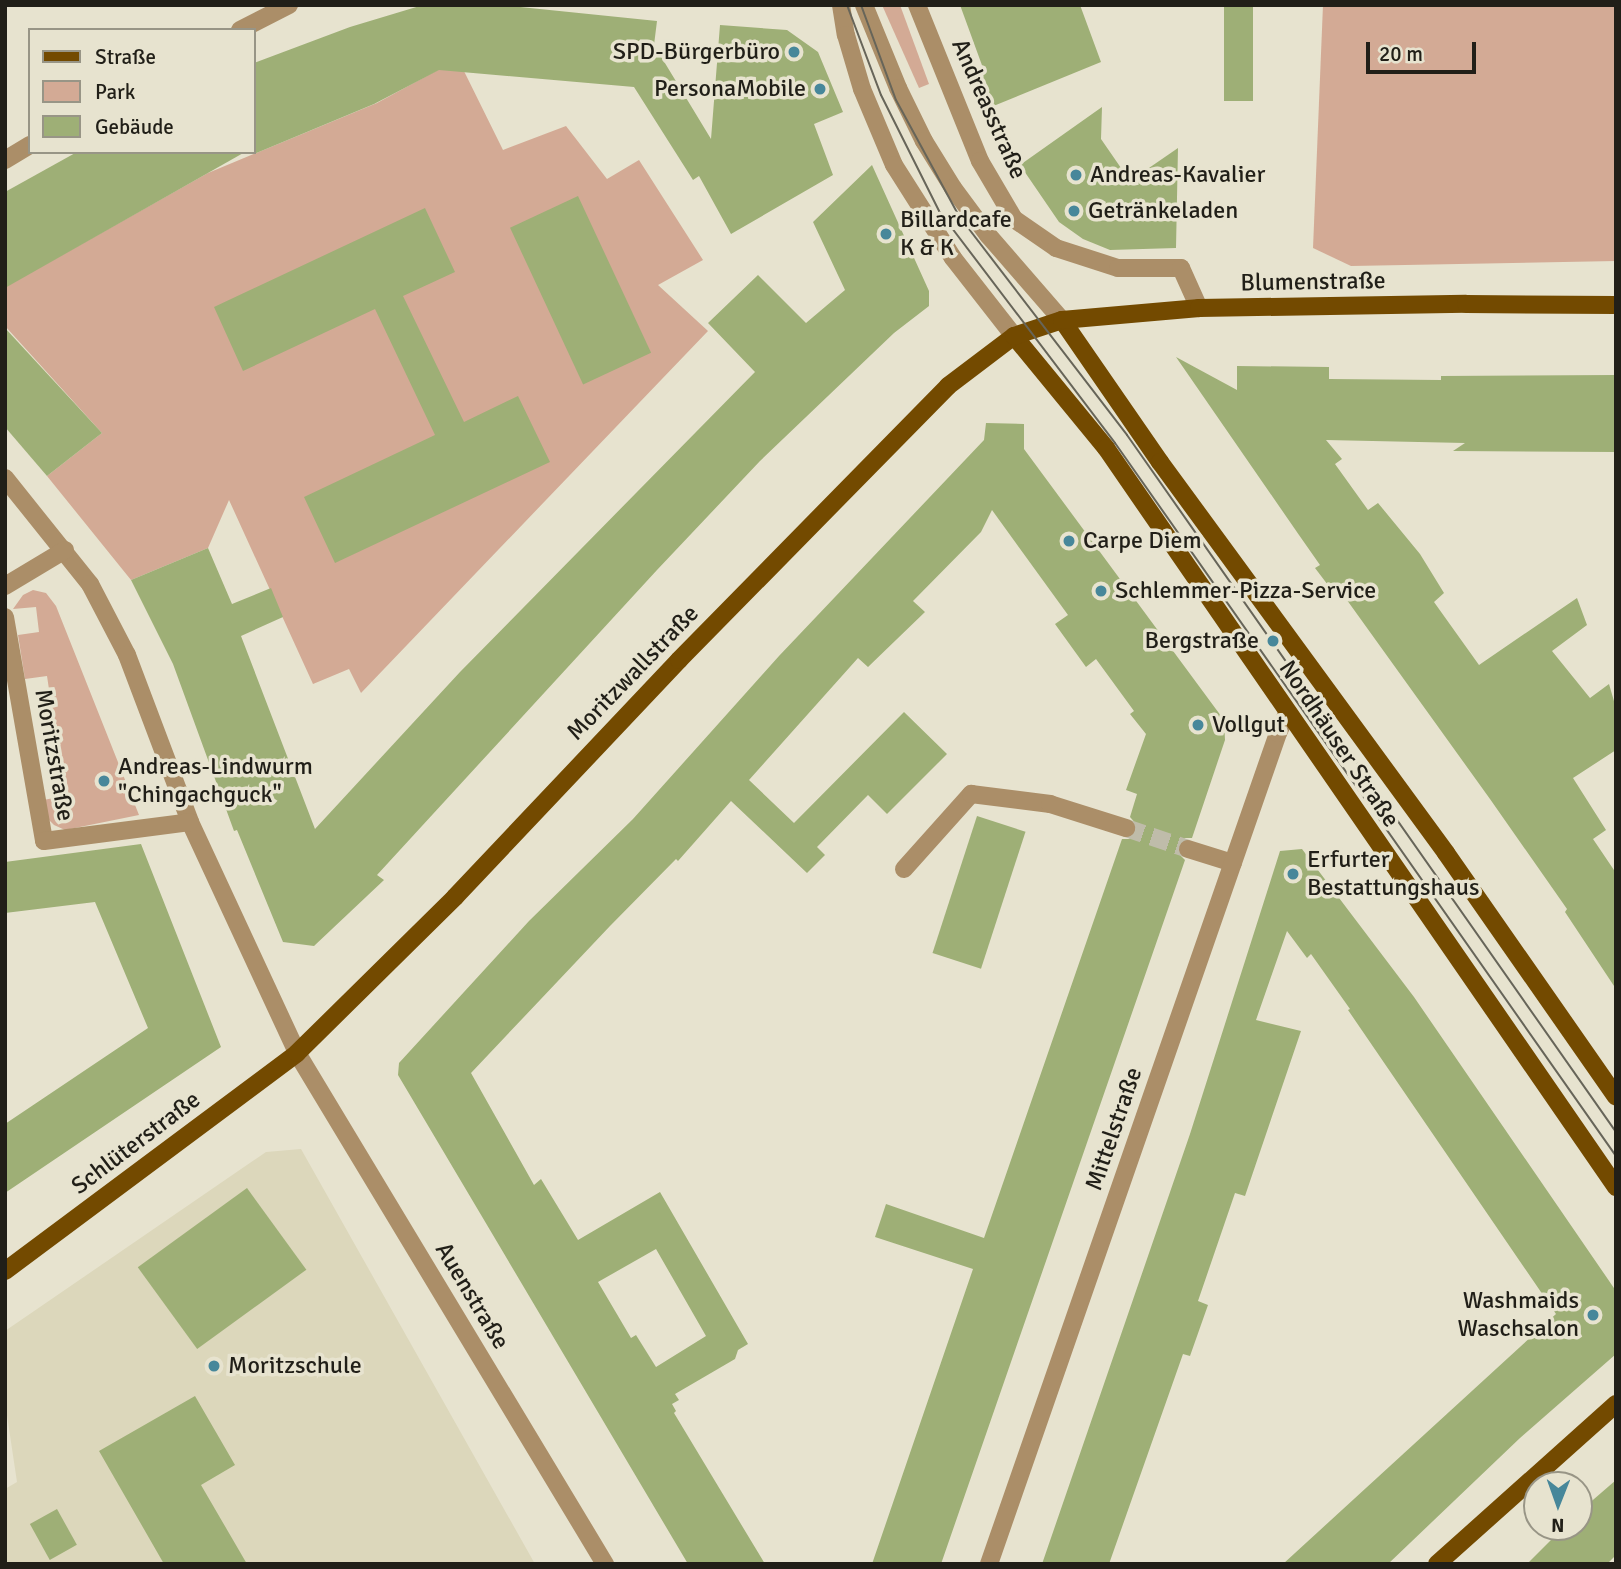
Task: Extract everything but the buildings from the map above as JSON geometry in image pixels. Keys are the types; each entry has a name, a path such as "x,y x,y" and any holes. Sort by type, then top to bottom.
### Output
{"main road":[{"name":"Blumenstraße","path":"1014,336 1062,320 1199,308 1466,304 1616,306"},
{"name":"Nordhäuser Straße","path":"1062,320 1160,462 1447,853 1616,1097"},
{"name":"Nordhäuser Straße","path":"1014,336 1106,449 1616,1187"},
{"name":"Moritzwallstraße","path":"297,1054 455,897 679,660 948,386 1014,336"},
{"name":"Schlüterstraße","path":"5,1271 297,1054"},
{"path":"1437,1564 1616,1404"}],"street":[{"path":"244,28 289,5"},
{"path":"841,5 846,35 862,89 894,165 953,258 1014,336"},
{"path":"864,5 898,88 946,176 988,235 1062,320"},
{"name":"Andreasstraße","path":"917,5 980,161 1014,219 1056,248 1118,268 1181,268 1199,308"},
{"path":"5,160 28,146"},
{"path":"5,478 90,584 127,655 190,822 297,1054"},
{"path":"5,586 65,550"},
{"name":"Moritzstraße","path":"5,617 44,841 190,822"},
{"name":"Mittelstraße","path":"989,1564 1278,733 1288,712"},
{"path":"904,869 971,794 1050,804 1126,828"},
{"path":"1188,849 1233,863"},
{"name":"Auenstraße","path":"297,1054 605,1564"}],"shaded area":[{"name":"Moritzschule","path":"301,1149 535,1564 5,1564 5,1489 17,1482 5,1402 5,1331 266,1152"}],"green space":[{"path":"882,5 900,5 929,84 919,88"},
{"path":"1323,5 1616,5 1616,261 1351,266 1313,248"},
{"path":"458,59 503,150 566,126 607,179 639,160 703,260 658,285 708,331 361,693 349,669 313,684 229,500 208,548 131,580 47,476 102,433 5,326 5,287 208,173 377,103"},
{"path":"33,590 46,593 56,606 139,815 65,830 46,817 43,800 65,796 47,676 25,679 18,635 39,632 36,607 13,609 23,595"}],"tunnel":[{"path":"1126,828 1188,849"}],"tram line":[{"path":"847,5 881,95 939,211 1115,443 1616,1156"},
{"path":"861,5 896,100 959,216 1127,435 1616,1132"}],"place":[{"name":"SPD-Bürgerbüro","path":"794,52"},
{"name":"PersonaMobile","path":"820,89"},
{"name":"Andreas-Kavalier","path":"1076,175"},
{"name":"Getränkeladen","path":"1074,211"},
{"name":"Billardcafe K & K","path":"886,234"},
{"name":"Carpe Diem","path":"1069,541"},
{"name":"Schlemmer-Pizza-Service","path":"1101,591"},
{"name":"Bergstraße","path":"1273,641"},
{"name":"Vollgut","path":"1198,725"},
{"name":"Andreas-Lindwurm \"Chingachguck\"","path":"104,781"},
{"name":"Erfurter Bestattungshaus","path":"1293,874"},
{"name":"Washmaids Waschsalon","path":"1593,1315"},
{"name":"Moritzschule","path":"214,1366"}]}
